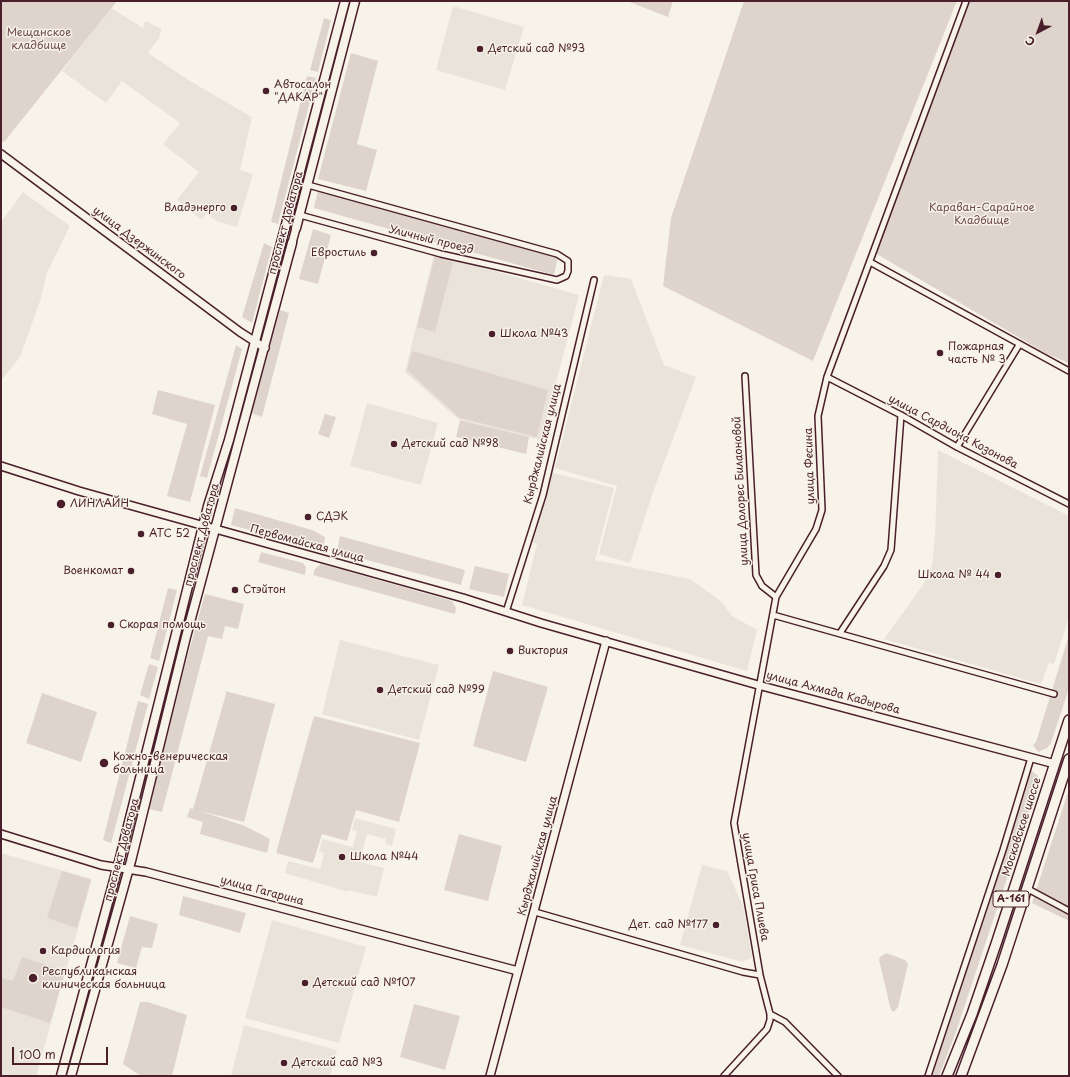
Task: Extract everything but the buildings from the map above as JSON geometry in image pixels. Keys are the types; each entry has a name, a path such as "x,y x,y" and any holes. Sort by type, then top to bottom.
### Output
{"highway":[{"name":"Московское шоссе","path":"947,1076 972,1014 1069,720"},
{"name":"А-161","path":"961,1076 1028,889 1069,759"}],"main road":[{"name":"проспект Доватора","path":"61,1076 117,868 203,526 229,440 345,1"},
{"name":"проспект Доватора","path":"296,228 355,1"},
{"name":"проспект Доватора","path":"71,1076 129,869 186,638 292,243"}],"street":[{"name":"улица Фесина","path":"773,615 776,597 797,564 816,529 822,510 818,416 828,377 966,1"},
{"name":"улица Дзержинского","path":"1,154 265,348"},
{"name":"Уличный проезд","path":"300,215 440,254 557,280 566,276 568,261 557,254 308,185"},
{"name":"проспект Доватора","path":"292,243 296,228"},
{"path":"870,262 1019,345 1069,371"},
{"name":"Кырджалийская улица","path":"506,612 543,495 594,280"},
{"path":"957,447 1019,345"},
{"name":"улица Долорес Билаоновой","path":"745,376 756,575 762,586 776,597"},
{"name":"улица Сардиона Козонова","path":"828,377 901,415 957,447 1069,504"},
{"path":"840,633 884,566 891,550 901,415"},
{"name":"Первомайская улица","path":"1,466 203,526 606,641"},
{"path":"773,615 1054,694"},
{"name":"улица Гриса Плиева","path":"770,1014 760,975 734,823 758,685 773,615"},
{"name":"Кырджалийская улица","path":"490,1076 535,912 606,641"},
{"name":"улица Ахмада Кадырова","path":"606,641 758,685 937,731 1055,764"},
{"path":"928,1076 1003,850 1031,758"},
{"name":"улица Гагарина","path":"1,834 101,865 146,872 518,971"},
{"path":"1028,889 1069,911"},
{"path":"535,912 743,972 760,975"},
{"path":"724,1076 767,1029 770,1014 785,1022 838,1076"}],"shaded area":[{"name":"Детский сад №93","path":"453,6 524,27 505,90 436,70"},
{"path":"111,8 143,28 145,21 162,29 159,38 148,53 190,81 252,117 240,170 253,174 237,227 219,222 206,214 202,220 177,200 199,172 163,144 180,123 122,81 106,103 62,71"},
{"path":"23,192 70,226 47,273 40,301 20,357 1,381 1,222"},
{"name":"Школа №43","path":"434,254 579,295 541,440 458,419 405,372"},
{"path":"604,275 631,279 664,365 696,377 653,492 630,563 599,554 617,486 555,468"},
{"name":"Детский сад №98","path":"367,403 438,423 421,485 350,466"},
{"name":"Школа № 44","path":"938,450 1069,516 1069,617 1054,664 1049,663 1041,684 884,639 923,585 932,566 935,536"},
{"path":"549,472 614,488 595,560 690,579 722,602 732,616 757,630 747,671 522,605 537,544 532,542"},
{"name":"Детский сад №99","path":"340,640 439,665 419,740 322,714"},
{"name":"Школа №44","path":"355,818 396,829 392,846 385,844 386,839 367,834 360,862 384,868 377,897 349,890 348,892 285,873 288,861 320,869 324,853 319,852 322,839 353,847 357,831 352,830"},
{"name":"Республиканская клиническая больница","path":"1,853 92,879 36,1076 1,1076"},
{"name":"Дет. сад №177","path":"702,865 727,871 743,906 752,957 743,962 680,945"},
{"name":"Детский сад №107","path":"272,920 366,947 339,1043 245,1018"},
{"name":"Детский сад №3","path":"244,1025 337,1050 330,1076 231,1076"}],"green space":[{"name":"Мещанское кладбище","path":"1,1 117,1 4,142 1,140"},
{"path":"627,1 673,1 668,17"},
{"path":"744,1 957,1 813,361 663,286 671,218"},
{"name":"Караван-Сарайное Кладбище","path":"968,1 1069,1 1069,363 1047,354 875,253"},
{"path":"324,18 331,20 318,72 310,70"},
{"path":"351,53 378,61 357,144 377,150 366,191 318,179"},
{"path":"307,76 316,78 278,224 271,222"},
{"path":"318,190 558,256 554,275 314,208"},
{"path":"313,229 331,235 318,284 299,279"},
{"path":"264,243 272,247 252,323 242,317"},
{"path":"435,256 453,262 435,332 417,327"},
{"path":"280,310 289,313 262,417 251,413"},
{"path":"236,345 242,349 207,478 200,476"},
{"path":"412,351 548,390 537,437 460,418 407,370"},
{"path":"158,390 215,405 190,502 167,496 187,424 152,414"},
{"path":"325,414 336,417 329,438 318,434"},
{"path":"460,420 529,437 526,454 456,437"},
{"path":"235,508 312,530 325,537 323,549 231,525"},
{"path":"340,536 465,570 461,585 337,552"},
{"path":"261,552 303,563 306,567 305,575 258,562"},
{"path":"321,564 452,601 456,608 455,614 313,575 315,569"},
{"path":"475,566 509,574 504,597 469,589"},
{"path":"168,588 177,590 159,661 150,658"},
{"path":"205,594 244,604 238,629 225,626 222,639 208,636 162,812 145,808"},
{"path":"1069,635 1069,688 1051,743 1047,748 1038,752 1033,745 1036,742"},
{"path":"149,664 158,667 149,699 140,695"},
{"path":"493,671 548,687 526,762 473,746"},
{"path":"225,691 275,704 244,822 200,811 245,826 270,839 267,853 200,834 203,822 187,817 190,808 193,809 226,694"},
{"path":"42,693 97,712 81,762 26,743"},
{"path":"138,701 148,704 111,843 103,840"},
{"path":"314,716 420,743 399,822 356,810 347,841 322,834 313,863 276,853"},
{"path":"1032,771 1038,776 1039,782 956,1032 939,1076 929,1076 1028,772"},
{"path":"1069,789 1069,921 1032,903"},
{"path":"459,834 502,846 488,901 444,890"},
{"path":"62,871 91,880 77,928 47,918"},
{"path":"183,896 246,913 240,933 179,915"},
{"path":"130,916 158,924 152,948 142,947 136,968 117,963"},
{"path":"886,953 905,960 908,964 898,1007 894,1012 891,1010 879,960 880,957"},
{"path":"22,957 65,971 50,1023 1,1007 1,978 13,981"},
{"path":"140,1002 148,1002 187,1015 172,1076 141,1076 123,1064"},
{"path":"414,1004 460,1016 445,1070 400,1057"}],"place":[{"name":"Детский сад №93","path":"480,49"},
{"name":"Автосалон \"ДАКАР\"","path":"266,91"},
{"name":"Владэнерго","path":"234,208"},
{"name":"Евростиль","path":"374,253"},
{"name":"Школа №43","path":"492,334"},
{"name":"Пожарная часть № 3","path":"940,353"},
{"name":"Детский сад №98","path":"394,444"},
{"name":"ЛИНЛАЙН","path":"61,504"},
{"name":"СДЭК","path":"308,517"},
{"name":"АТС 52","path":"141,534"},
{"name":"Военкомат","path":"131,571"},
{"name":"Школа № 44","path":"998,575"},
{"name":"Стэйтон","path":"235,590"},
{"name":"Скорая помощь","path":"111,625"},
{"name":"Виктория","path":"510,651"},
{"name":"Детский сад №99","path":"380,690"},
{"name":"Кожно-венерическая больница","path":"104,763"},
{"name":"Школа №44","path":"342,857"},
{"name":"Дет. сад №177","path":"716,925"},
{"name":"Кардиология","path":"43,951"},
{"name":"Республиканская клиническая больница","path":"33,978"},
{"name":"Детский сад №107","path":"305,983"},
{"name":"Детский сад №3","path":"284,1063"}]}
